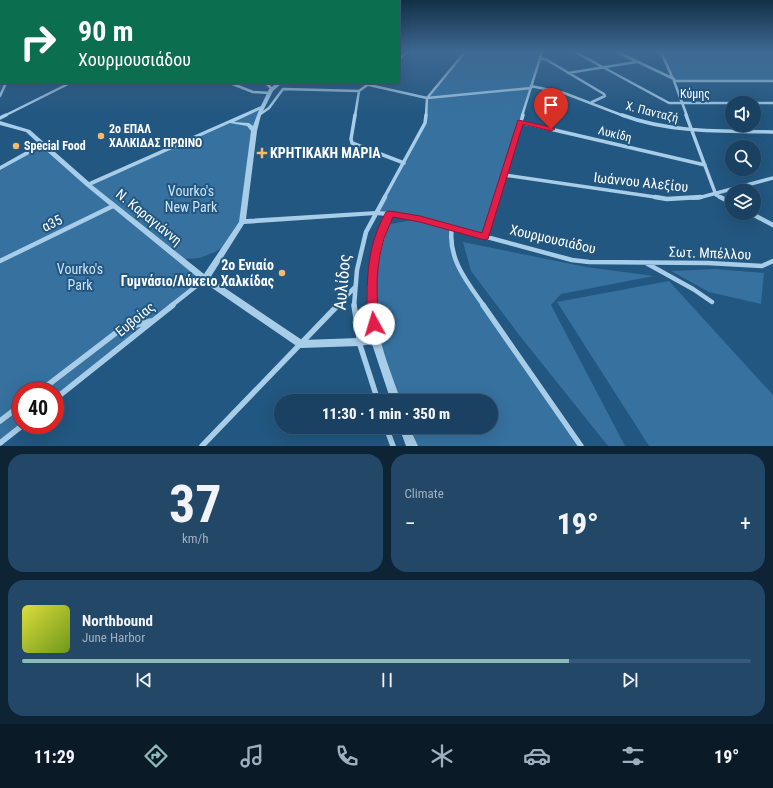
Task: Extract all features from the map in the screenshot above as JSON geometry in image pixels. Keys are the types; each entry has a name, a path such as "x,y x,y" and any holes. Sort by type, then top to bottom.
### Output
{"street":[{"path":"426,98 447,73"},
{"path":"485,237 535,73"},
{"path":"568,73 604,94 604,96 592,102"},
{"name":"Κύμης","path":"613,73 669,103 725,103"},
{"path":"659,73 674,80 773,81"},
{"path":"671,73 716,195 725,200"},
{"path":"0,118 68,84"},
{"path":"233,84 253,92 271,91 279,84"},
{"path":"267,84 271,91"},
{"path":"259,115 269,108 283,89 359,91 370,84"},
{"name":"Χ. Πανταζή","path":"370,84 426,98 531,87 557,90 592,102 633,119 666,126 692,130 773,132"},
{"path":"0,96 2,89"},
{"name":"Ευβοίας","path":"64,392 205,279 242,222 254,131 262,107 271,91"},
{"path":"359,91 351,134 352,143 404,163"},
{"name":"Αυλίδος","path":"376,394 359,342 354,309 358,263 364,237 425,123 426,98"},
{"path":"761,103 773,103"},
{"path":"88,185 262,107"},
{"name":"Λυκίδη","path":"520,122 705,165"},
{"name":"Ν. Καραγιάννη","path":"0,123 25,130 113,206 205,279 301,344"},
{"path":"228,123 246,124 254,131"},
{"path":"0,168 43,144"},
{"name":"Ιωάννου Αλεξίου","path":"504,175 668,199 698,198 716,195 773,178"},
{"name":"α35","path":"0,261 113,206"},
{"name":"Χουρμουσιάδου","path":"242,222 376,213 390,214 420,219 572,260 600,263 645,263"},
{"name":"Αυλίδος","path":"390,214 377,246 374,262 372,301 375,339 394,394"},
{"path":"761,219 773,225"},
{"path":"452,228 450,235 452,251 466,280 580,446"},
{"name":"Σωτ. Μπέλλου","path":"645,263 708,263 762,266 773,261"},
{"path":"645,263 693,289 712,302"},
{"path":"202,446 355,288"},
{"path":"52,382 121,329 154,321"},
{"path":"301,344 359,342 375,339"},
{"path":"0,421 12,412"},
{"path":"0,443 12,434"},
{"path":"389,434 393,446"},
{"path":"407,434 412,446"}],"green space":[{"path":"448,73 536,73 485,237 452,228 456,262 581,446 412,446 407,434 498,434 498,394 394,394 375,339 371,286 385,225 418,219 376,213 425,123 427,98"},
{"path":"670,73 773,73 773,81 674,81"},
{"name":"Vourko's Park","path":"262,107 259,115 242,222 223,247 215,252 200,258 185,259 179,257 205,279 64,391 64,382 12,382 12,432 0,442 0,167 43,144 91,184"},
{"path":"463,242 586,267 654,276 561,294 551,305 625,446 608,446 520,336 471,271"},
{"path":"715,269 764,273 761,304 709,292 671,271"},
{"path":"669,281 773,395 773,446 649,446 557,302"}],"place":[{"name":"2ο ΕΠΑΛ ΧΑΛΚΙΔΑΣ ΠΡΩΙΝΟ","path":"101,136"},
{"name":"Special Food","path":"16,146"},
{"name":"ΚΡΗΤΙΚΑΚΗ ΜΑΡΙΑ","path":"262,153"},
{"name":"2ο Ενιαίο Γυμνάσιο/Λύκειο Χαλκίδας","path":"282,273"}],"route":[{"path":"374,324 371,286 374,262 377,246 390,214 420,219 485,237 520,122 551,129"}],"park label":[{"name":"Vourko's New Park","path":"191,200"}]}
